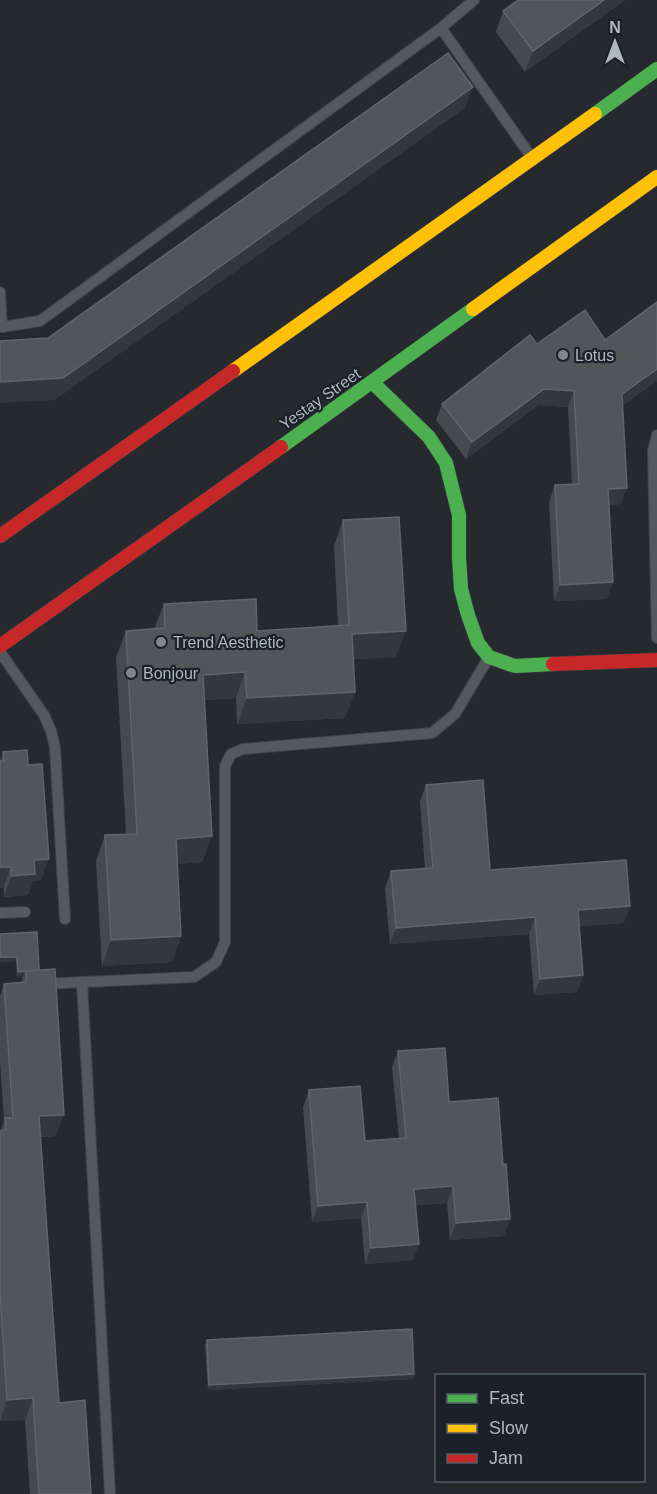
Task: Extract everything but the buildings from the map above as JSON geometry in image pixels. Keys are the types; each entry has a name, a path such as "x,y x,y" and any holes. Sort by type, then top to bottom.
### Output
{"main road":[{"path":"0,536 657,69"},
{"name":"Yestay Street","path":"0,646 657,177"},
{"path":"372,382 429,437 446,464 459,515 461,589 478,643 489,657 515,666 657,660"}],"lane":[{"path":"0,292 1,328 40,321 441,28 474,0"},
{"path":"441,28 533,159"},
{"path":"657,435 653,451 657,638"},
{"path":"0,652 44,715 56,748 65,919"},
{"path":"35,984 194,977 216,962 225,942 225,766 231,754 243,748 432,734 454,714 489,657"},
{"path":"0,913 25,912"},
{"path":"82,982 110,1494"}],"traffic: fast":[{"path":"595,114 657,69"},
{"path":"281,447 473,309"},
{"path":"372,382 429,437 446,463 459,515 461,589 478,643 489,657 515,666 553,664"}],"traffic: slow":[{"path":"233,371 595,114"},
{"path":"473,309 657,177"}],"traffic: jam":[{"path":"0,536 233,371"},
{"path":"0,646 281,447"},
{"path":"553,664 657,660"}],"place":[{"name":"Lotus","path":"563,355"},
{"name":"Trend Aesthetic","path":"161,642"},
{"name":"Bonjour","path":"131,673"}]}
